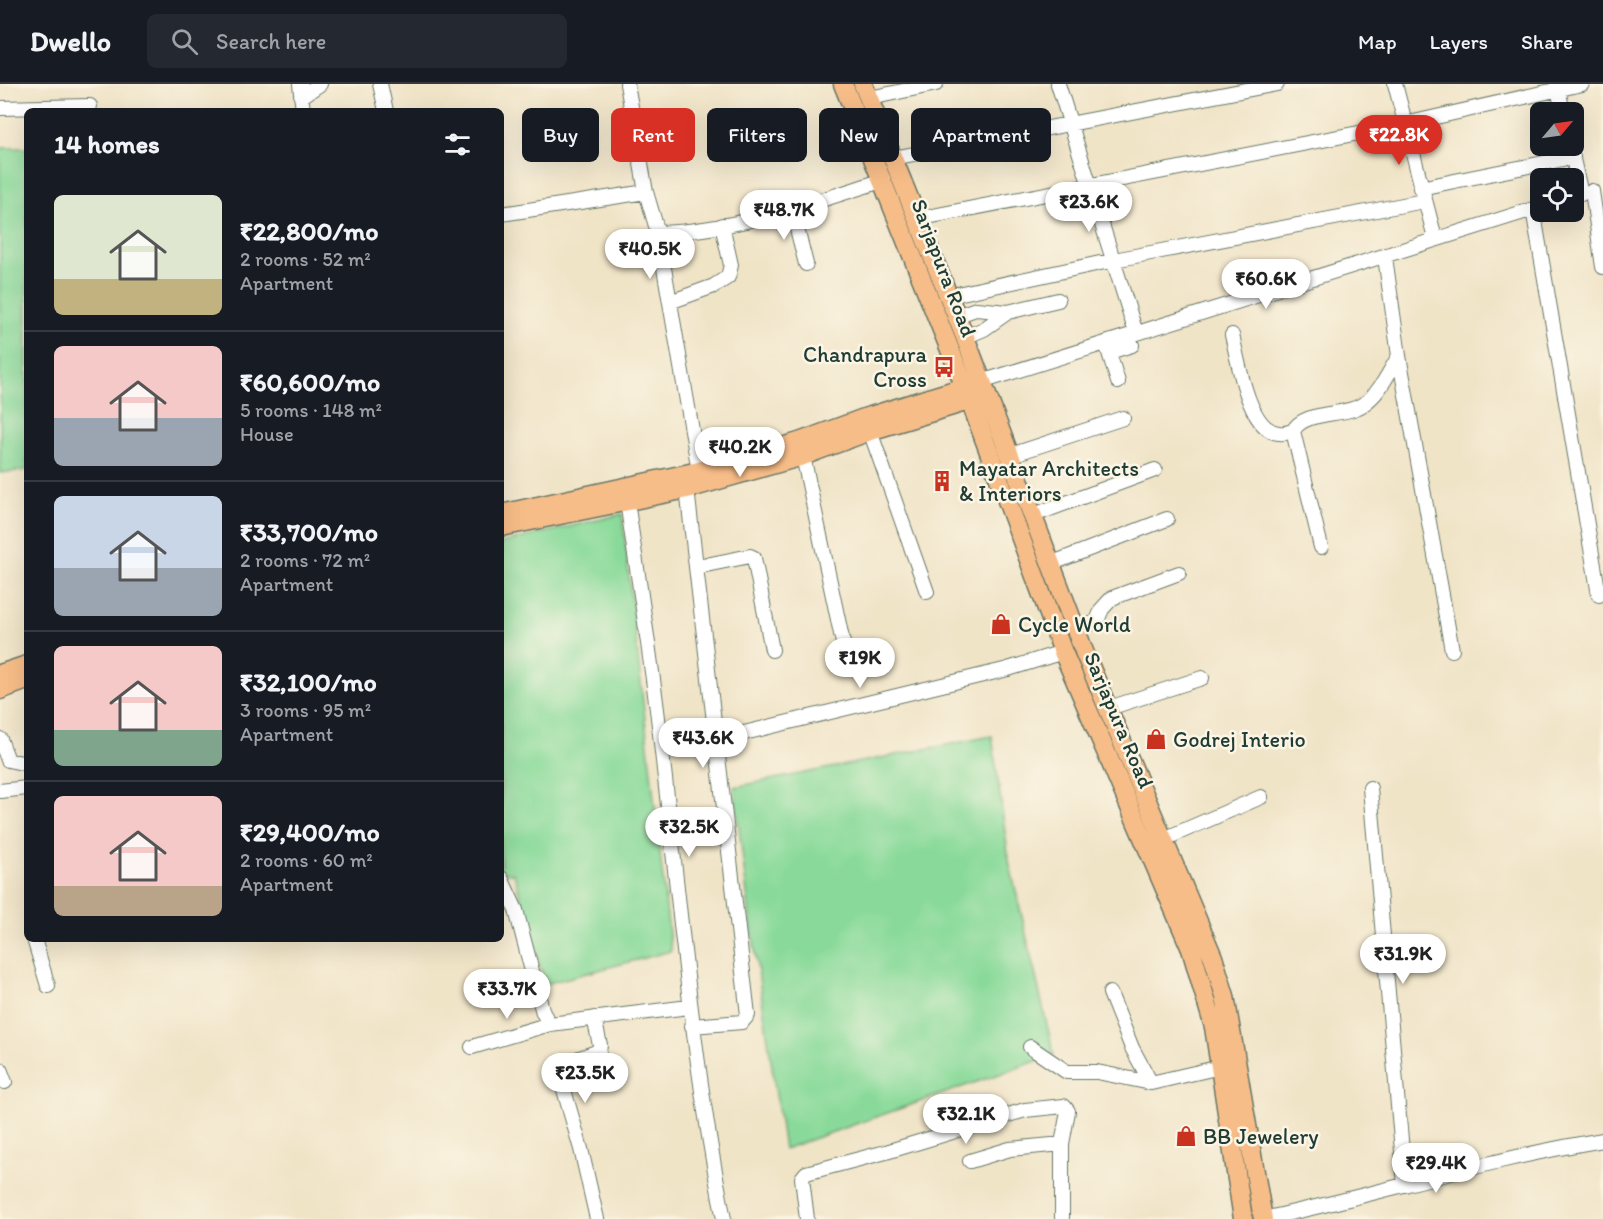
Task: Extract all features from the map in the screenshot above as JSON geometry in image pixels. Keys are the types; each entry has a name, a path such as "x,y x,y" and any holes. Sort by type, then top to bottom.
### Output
{"main road":[{"name":"Sarjapura Road","path":"843,84 976,391 1008,456 1076,631 1213,957 1225,996 1229,1065 1224,1133 1243,1219"},
{"name":"Sarjapura Road","path":"866,91 873,108"},
{"name":"Sarjapura Road","path":"894,162 964,337 976,391 1063,652 1191,949 1214,1027 1229,1065 1263,1219"},
{"path":"504,526 687,489 803,456 976,391"},
{"path":"504,513 699,471 799,442 864,418 976,391"},
{"path":"0,674 24,666"},
{"path":"0,690 24,681"}],"street":[{"path":"301,97 320,84"},
{"path":"380,84 385,108"},
{"path":"627,84 646,192 658,233 699,471"},
{"path":"866,91 936,84"},
{"path":"1058,84 1114,260 1134,339"},
{"path":"899,158 1277,84"},
{"path":"1395,84 1435,238"},
{"path":"917,219 1405,124 1557,86 1582,84"},
{"path":"1557,86 1561,102"},
{"path":"0,108 90,106"},
{"path":"948,296 1422,194 1555,156"},
{"path":"1574,156 1587,192 1603,267"},
{"path":"658,233 689,232 792,209 884,180"},
{"path":"504,214 646,192"},
{"path":"792,209 806,264"},
{"path":"976,391 1385,257 1435,238 1530,210"},
{"path":"1539,222 1599,595"},
{"path":"670,302 714,286 728,277 731,266 722,225"},
{"path":"1385,257 1399,356 1452,650"},
{"path":"956,316 976,309 1008,312 1058,300"},
{"path":"964,337 984,329 1008,312"},
{"path":"1232,335 1251,407 1263,424 1278,434 1293,431"},
{"path":"1107,347 1118,382"},
{"path":"1321,547 1293,431 1297,424 1305,420 1346,413 1361,406 1372,398 1399,356"},
{"path":"1008,456 1123,418"},
{"path":"870,430 927,592"},
{"path":"803,456 843,643"},
{"path":"1031,516 1155,470"},
{"path":"687,489 748,1015 742,1022 692,1026"},
{"path":"627,501 662,749 689,1007 708,1141 724,1219"},
{"path":"1050,564 1167,519"},
{"path":"696,567 750,555 754,558 772,650"},
{"path":"1076,631 1097,621 1102,609 1112,598 1179,573"},
{"path":"662,749 715,740 1008,669 1063,652"},
{"path":"1109,708 1202,678"},
{"path":"0,739 8,760 24,763"},
{"path":"0,791 24,787"},
{"path":"1370,788 1405,1185"},
{"path":"1164,839 1261,797"},
{"path":"504,884 516,910 543,1013 550,1024"},
{"path":"35,942 48,986"},
{"path":"1110,993 1132,1048 1151,1083"},
{"path":"472,1047 550,1024 689,1007"},
{"path":"594,1018 600,1045 599,1051 568,1062 560,1076 581,1149 597,1219"},
{"path":"1030,1047 1067,1072 1097,1072 1151,1083 1229,1065"},
{"path":"807,1219 801,1178 806,1173 886,1152 1021,1111 1058,1104 1064,1106 1068,1111 1062,1144 1062,1219"},
{"path":"1263,1219 1544,1149 1603,1140"},
{"path":"970,1161 1010,1149 1062,1144"}],"green space":[{"path":"0,148 24,148 24,470 0,473"},
{"path":"622,514 671,951 545,984 514,874 504,872 504,542"},
{"path":"992,736 1009,861 1054,1055 784,1149 749,910 734,787"}],"place":[{"name":"Chandrapura Cross","path":"944,367"},
{"name":"Mayatar Architects & Interiors","path":"942,481"},
{"name":"Cycle World","path":"1001,624"},
{"name":"Godrej Interio","path":"1156,739"},
{"name":"BB Jewelery","path":"1186,1136"}]}
